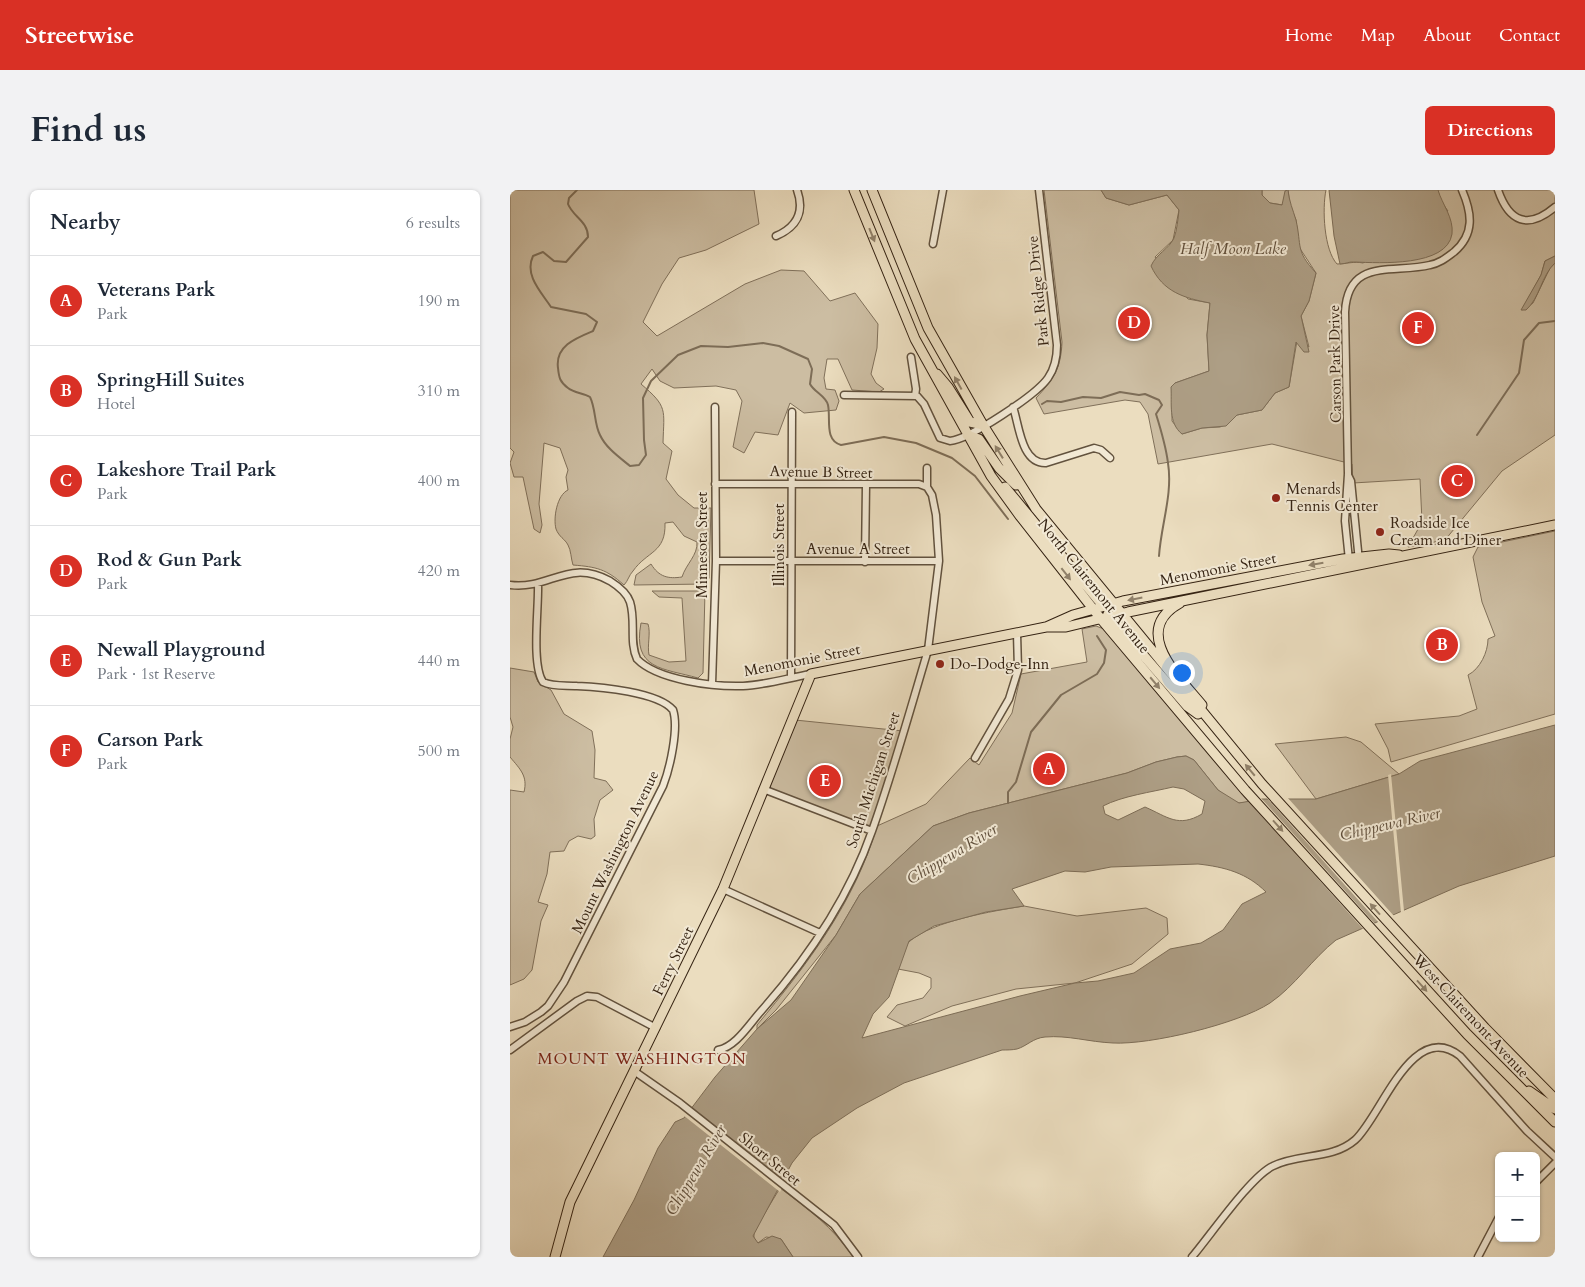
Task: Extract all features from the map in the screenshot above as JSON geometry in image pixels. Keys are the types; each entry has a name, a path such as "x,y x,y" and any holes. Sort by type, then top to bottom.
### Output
{"main road":[{"name":"North Clairemont Avenue","path":"854,190 915,340 988,471 1020,516 1101,619 1245,790 1390,950"},
{"name":"North Clairemont Avenue","path":"872,190 928,328 982,425 1027,496 1108,605"},
{"path":"931,369 943,380 970,422 982,425"},
{"path":"967,435 980,439 999,468 1027,496"},
{"path":"988,471 1011,493 1115,615"},
{"name":"Menomonie Street","path":"810,674 1046,627 1108,605 1354,562 1390,560 1399,555 1555,525"},
{"name":"Menomonie Street","path":"1046,627 1066,627 1354,562"},
{"path":"1187,600 1174,607 1162,621 1159,631 1160,648 1169,664 1216,722 1238,756"},
{"path":"1093,609 1115,615"},
{"name":"North Clairemont Avenue","path":"1115,615 1262,784 1408,945"},
{"name":"Ferry Street","path":"555,1257 570,1202 723,889 810,674"},
{"name":"West Clairemont Avenue","path":"1408,945 1555,1099"},
{"name":"West Clairemont Avenue","path":"1390,950 1466,1034 1555,1122"},
{"path":"1510,1078 1555,1109"}],"street":[{"path":"776,236 787,232 799,218 801,204 797,190"},
{"path":"933,244 943,190"},
{"name":"Park Ridge Drive","path":"967,435 1032,395 1044,383 1053,368 1057,351 1039,190"},
{"name":"Carson Park Drive","path":"1354,562 1351,481 1348,474 1345,312 1348,292 1356,280 1367,272 1430,265 1442,261 1458,249 1466,239 1471,222 1470,207 1462,190"},
{"path":"1498,190 1504,207 1521,219 1531,221 1539,219 1555,207"},
{"path":"911,357 916,389 915,396"},
{"path":"844,395 915,396 924,404 940,438 953,441 967,435"},
{"name":"Minnesota Street","path":"712,684 716,561 715,407"},
{"path":"1014,407 1028,454 1038,462 1046,463 1094,448 1101,450 1110,458"},
{"name":"Illinois Street","path":"791,678 792,412"},
{"name":"South Michigan Street","path":"718,1050 728,1047 776,994 820,933 851,878 872,831 928,650 939,561 936,515 932,495 927,487 927,468"},
{"name":"Avenue B Street","path":"715,484 919,484 927,487"},
{"path":"865,562 866,485"},
{"name":"Avenue A Street","path":"716,561 939,561"},
{"name":"Menomonie Street","path":"510,585 524,586 581,571 592,573 612,582 622,590 630,602 637,659 655,671 712,684 742,686 810,674"},
{"name":"Mount Washington Avenue","path":"510,1027 534,1017 548,1006 570,972 663,786 674,729 673,710 665,703 654,698 609,689 543,682 538,663 538,583"},
{"path":"975,758 1010,699 1018,670 1017,633"},
{"path":"763,789 872,831"},
{"path":"723,889 820,933"},
{"path":"510,1050 577,1001 592,996 656,1028"},
{"path":"1192,1257 1238,1200 1272,1166 1342,1150 1355,1140 1366,1128 1408,1064 1421,1053 1430,1049 1447,1049 1460,1056 1527,1131 1555,1157"},
{"name":"Short Street","path":"634,1071 680,1103 834,1225 858,1257"},
{"path":"1540,1178 1555,1163"},
{"path":"1478,1257 1495,1225"}],"shaded area":[{"path":"510,190 754,190 759,224 706,250 679,258 662,284 643,322 657,336 745,284 781,270 804,271 830,301 855,293 878,324 877,348 871,374 876,383 884,389 879,392 852,390 838,359 827,359 824,378 826,389 835,390 839,401 836,410 804,413 790,403 778,435 755,432 744,453 733,447 742,401 736,390 716,386 674,388 660,381 652,369 641,384 656,398 663,409 663,443 672,451 666,479 678,495 694,508 711,508 709,578 706,584 634,585 636,575 651,564 657,572 664,576 672,578 682,577 696,551 697,542 684,536 673,522 665,523 664,533 659,546 638,564 624,585 612,575 601,570 573,565 569,547 557,532 555,524 559,502 568,490 566,477 568,470 560,448 544,443 539,504 542,525 540,533 534,529 523,477 514,477 510,463 514,452 510,448"},
{"path":"1044,190 1101,190 1106,198 1129,205 1167,195 1179,210 1173,240 1155,257 1188,299 1210,303 1207,335 1209,371 1175,383 1172,387 1172,421 1182,434 1202,428 1220,427 1229,423 1237,415 1262,410 1275,393 1289,387 1297,341 1309,347 1301,316 1309,301 1316,273 1299,247 1296,220 1290,206 1288,190 1326,190 1324,208 1325,229 1329,249 1337,264 1363,263 1448,211 1440,200 1438,190 1555,190 1555,256 1545,261 1541,275 1522,310 1533,303 1550,268 1555,263 1555,435 1502,471 1445,540 1408,547 1422,522 1420,479 1353,483 1352,464 1272,444 1158,464 1148,414 1140,402 1125,400 1044,414 1036,398 1048,385 1055,373 1060,359 1062,342"},
{"path":"1262,190 1286,190 1283,205 1270,203 1262,195"},
{"path":"1555,531 1555,714 1391,762 1388,749 1375,724 1459,716 1477,709 1468,675 1476,669 1482,660 1487,649 1488,639 1495,636 1482,602 1473,557 1478,547"},
{"path":"652,591 705,591 703,673 698,678 662,669 646,658 641,650 639,638 641,623 648,624 649,655 669,662 686,661 682,598 659,597"},
{"path":"1096,626 1104,629 1249,802 1239,803 1231,800 1218,790 1194,760 1186,756 1156,762 1127,773 969,813 933,826 860,894 836,935 776,1010 757,1029 757,1025 811,956 843,907 868,854 877,826 926,804 970,758 979,765 1012,713 1021,674 1087,662 1082,629"},
{"path":"510,668 534,672 538,682 551,690 564,714 592,731 595,750 594,778 606,781 613,790 600,800 594,819 595,836 591,839 578,836 569,841 564,851 550,852 547,874 538,902 548,905 541,921 532,970 524,979 510,985 510,790 524,792 525,781 517,765 510,757 510,739 513,727 510,717"},
{"path":"795,720 903,731 872,831 763,789"},
{"path":"1346,737 1361,742 1399,774 1316,799 1275,744"},
{"path":"1024,906 1077,916 1146,908 1167,918 1168,934 1132,964 1075,983 1016,989 952,1006 905,1026 887,1017 897,1005 923,998 931,988 931,978 919,973 898,969 904,950 910,941 920,934 948,922"},
{"path":"780,1188 829,1228 853,1257 793,1257 781,1239 766,1237 758,1243 754,1241 754,1231"}],"water":[{"name":"Half Moon Lake","path":"1101,190 1262,190 1262,195 1270,203 1282,205 1285,191 1288,190 1296,220 1300,248 1305,259 1316,273 1309,301 1301,316 1309,352 1304,352 1296,342 1289,387 1275,393 1262,410 1237,415 1226,426 1202,428 1182,434 1178,429 1173,419 1171,387 1175,383 1209,371 1207,335 1210,303 1183,296 1168,288 1156,275 1151,266 1156,258 1172,242 1176,232 1179,210 1167,195 1129,205 1106,198"},
{"path":"1329,190 1438,190 1450,217 1452,234 1447,245 1425,258 1411,261 1340,264 1334,236"},
{"path":"1555,256 1555,263 1550,268 1531,305 1526,310 1521,310 1541,275 1545,261"},
{"name":"Chippewa River","path":"1555,725 1555,856 1459,886 1336,940 1279,996 1256,1011 1237,1018 1193,1032 1149,1041 1113,1043 1062,1037 1041,1038 1017,1049 1002,1050 904,1083 857,1108 812,1138 792,1163 753,1236 758,1243 772,1236 781,1239 793,1257 603,1257 634,1200 658,1148 675,1122 684,1118 715,1077 757,1029 791,1000 836,935 860,894 933,826 969,813 1127,773 1156,762 1177,757 1186,756 1194,760 1218,790 1239,803 1262,799 1316,799 1399,774 1420,761","holes":["1173,787 1184,789 1205,801 1202,814 1179,821 1145,807 1118,820 1105,814 1103,806 1128,797","1198,864 1235,872 1259,885 1266,892 1242,904 1223,930 1201,943 1170,949 1134,973 1098,981 1075,983 1020,996 862,1038 873,1014 889,997 909,941 934,926 986,912 1024,906 1012,889 1065,871 1085,872 1111,867"]}],"pier":[{"path":"1391,774 1404,911 1401,913 1388,775"},
{"path":"1260,797 1375,924 1364,930 1247,800"},
{"path":"1266,797 1287,797 1394,916 1379,923"},
{"path":"690,1106 785,1182 780,1192 683,1115"}],"waterway":[{"path":"577,190 569,198 568,204 586,227 588,237 566,262 554,261 543,252 533,256 531,263 532,277 551,307 586,314 597,322 593,331 574,340 563,348 558,360 559,374 562,382 568,388 590,397 598,431 603,440 613,452 630,466 639,465 646,455 643,398 651,381 678,355 701,346 728,347 763,343 779,346 808,359 812,369 810,384 827,402 830,434 836,442 841,445 884,437 916,443 952,458 975,476 1008,519"},
{"path":"1477,435 1519,373 1524,340 1539,323 1555,321"},
{"path":"1042,404 1047,401 1061,402 1083,397 1101,398 1120,392 1145,394 1159,400 1162,405 1156,414 1166,451 1169,475 1168,498 1159,556"},
{"path":"1008,803 1008,792 1016,782 1031,732 1061,695 1097,674 1104,663 1106,650 1097,636"}],"place":[{"name":"Rod & Gun Park","path":"1134,323"},
{"name":"Carson Park","path":"1418,328"},
{"name":"Lakeshore Trail Park","path":"1457,481"},
{"name":"Menards Tennis Center","path":"1276,498"},
{"name":"Roadside Ice Cream and Diner","path":"1380,532"},
{"name":"SpringHill Suites","path":"1442,645"},
{"name":"Do-Dodge-Inn","path":"940,664"},
{"name":"Veterans Park","path":"1049,769"},
{"name":"Newall Playground","path":"825,781"}],"district":[{"name":"MOUNT WASHINGTON","path":"642,1059"}]}
